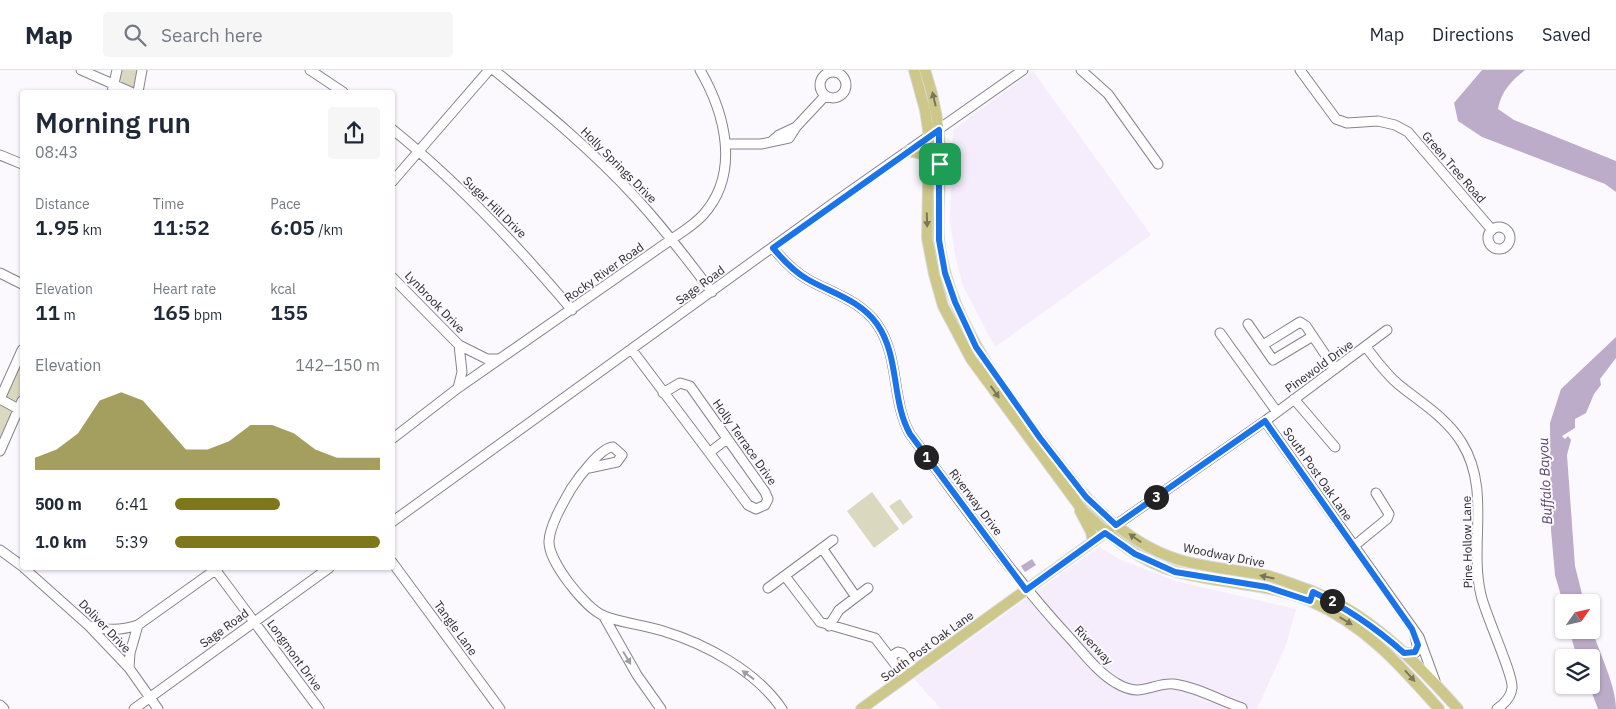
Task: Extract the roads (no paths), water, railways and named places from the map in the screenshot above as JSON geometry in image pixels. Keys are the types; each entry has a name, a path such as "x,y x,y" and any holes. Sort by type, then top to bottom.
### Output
{"main road":[{"name":"Woodway Drive","path":"914,70 925,110 929,136 927,238 943,306 967,352 1036,441 1086,497 1116,525 1145,546 1179,559 1234,571 1270,576 1311,597"},
{"name":"Woodway Drive","path":"925,70 935,105 939,130 939,240 945,273 955,302 976,347 1079,506 1105,533 1135,554 1175,572 1267,587 1311,597 1346,608 1382,641 1439,709"},
{"path":"908,151 921,154 929,160"},
{"path":"967,352 976,347"},
{"path":"1079,506 1093,542"},
{"name":"South Post Oak Lane","path":"861,709 1116,525"},
{"path":"1232,582 1234,571"},
{"name":"Woodway Drive","path":"1382,641 1404,653 1439,687 1458,709"}],"street":[{"path":"81,70 113,88 117,70"},
{"path":"138,90 142,70"},
{"path":"310,70 340,90"},
{"path":"395,179 489,70"},
{"name":"Holly Springs Drive","path":"494,70 586,148 634,196 672,239 712,292"},
{"name":"Rocky River Road","path":"395,435 458,388 572,310 703,215 712,202 724,171 726,133 713,92 700,70"},
{"name":"Sage Road","path":"395,520 908,151 1024,70"},
{"path":"1081,70 1108,94 1158,164"},
{"name":"Green Tree Road","path":"1300,70 1336,118 1347,123 1378,121 1395,125 1408,132 1492,230"},
{"path":"726,144 761,144 789,138 796,127 825,96"},
{"name":"Sugar Hill Drive","path":"395,131 419,151 500,227 572,310"},
{"path":"0,155 20,163"},
{"name":"Riverway Drive","path":"773,248 790,268 807,279 848,299 876,323 889,346 899,405 910,434 1026,590"},
{"path":"0,273 20,283"},
{"name":"Lynbrook Drive","path":"395,280 459,345 486,359 500,359"},
{"path":"1263,345 1296,322 1303,323 1335,369"},
{"path":"1248,324 1273,360 1313,336"},
{"name":"Pinewold Drive","path":"1265,421 1388,330"},
{"path":"1220,333 1277,412"},
{"name":"Lynbrook Drive","path":"458,388 462,372 459,345"},
{"name":"Pine Hollow Lane","path":"1366,347 1388,375 1440,416 1462,443 1472,465 1478,487 1478,584 1484,608 1512,681 1508,699 1497,709"},
{"name":"Holly Terrace Drive","path":"632,350 663,393 710,452 748,505 756,509 763,507 768,501 767,494 688,384 680,383 663,393"},
{"path":"20,354 0,399 20,407"},
{"path":"1294,399 1336,447"},
{"path":"0,451 20,409"},
{"name":"South Post Oak Lane","path":"1116,525 1265,421 1424,645 1428,667 1439,687"},
{"path":"710,452 728,439"},
{"path":"589,468 570,491 551,532 549,545 554,558 578,595 603,615 634,669 661,709"},
{"path":"1354,546 1387,519 1386,508 1376,493"},
{"path":"768,588 833,540"},
{"path":"822,548 856,596"},
{"name":"Doliver Drive","path":"0,550 20,565"},
{"name":"Tangle Lane","path":"395,566 500,709"},
{"name":"Doliver Drive","path":"26,570 89,626 129,668 158,709"},
{"path":"89,626 110,630 127,629 138,625 213,570"},
{"name":"Longmont Drive","path":"217,570 319,709"},
{"name":"Sage Road","path":"134,709 326,570"},
{"path":"784,576 820,622 875,638 905,677"},
{"path":"829,626 839,610 868,588"},
{"name":"Riverway","path":"1026,590 1101,672 1116,683 1131,690 1146,690 1171,684 1186,686 1242,708"},
{"path":"603,615 666,632 702,648 750,676 766,689 782,709"},
{"path":"129,668 138,625"},
{"name":"South Post Oak Lane","path":"1404,653 1415,652 1418,649 1412,629"},
{"path":"890,657 898,652 902,653 914,670"},
{"path":"0,706 4,709"}],"water label":[{"name":"Buffalo Bayou","path":"1545,481"}]}
